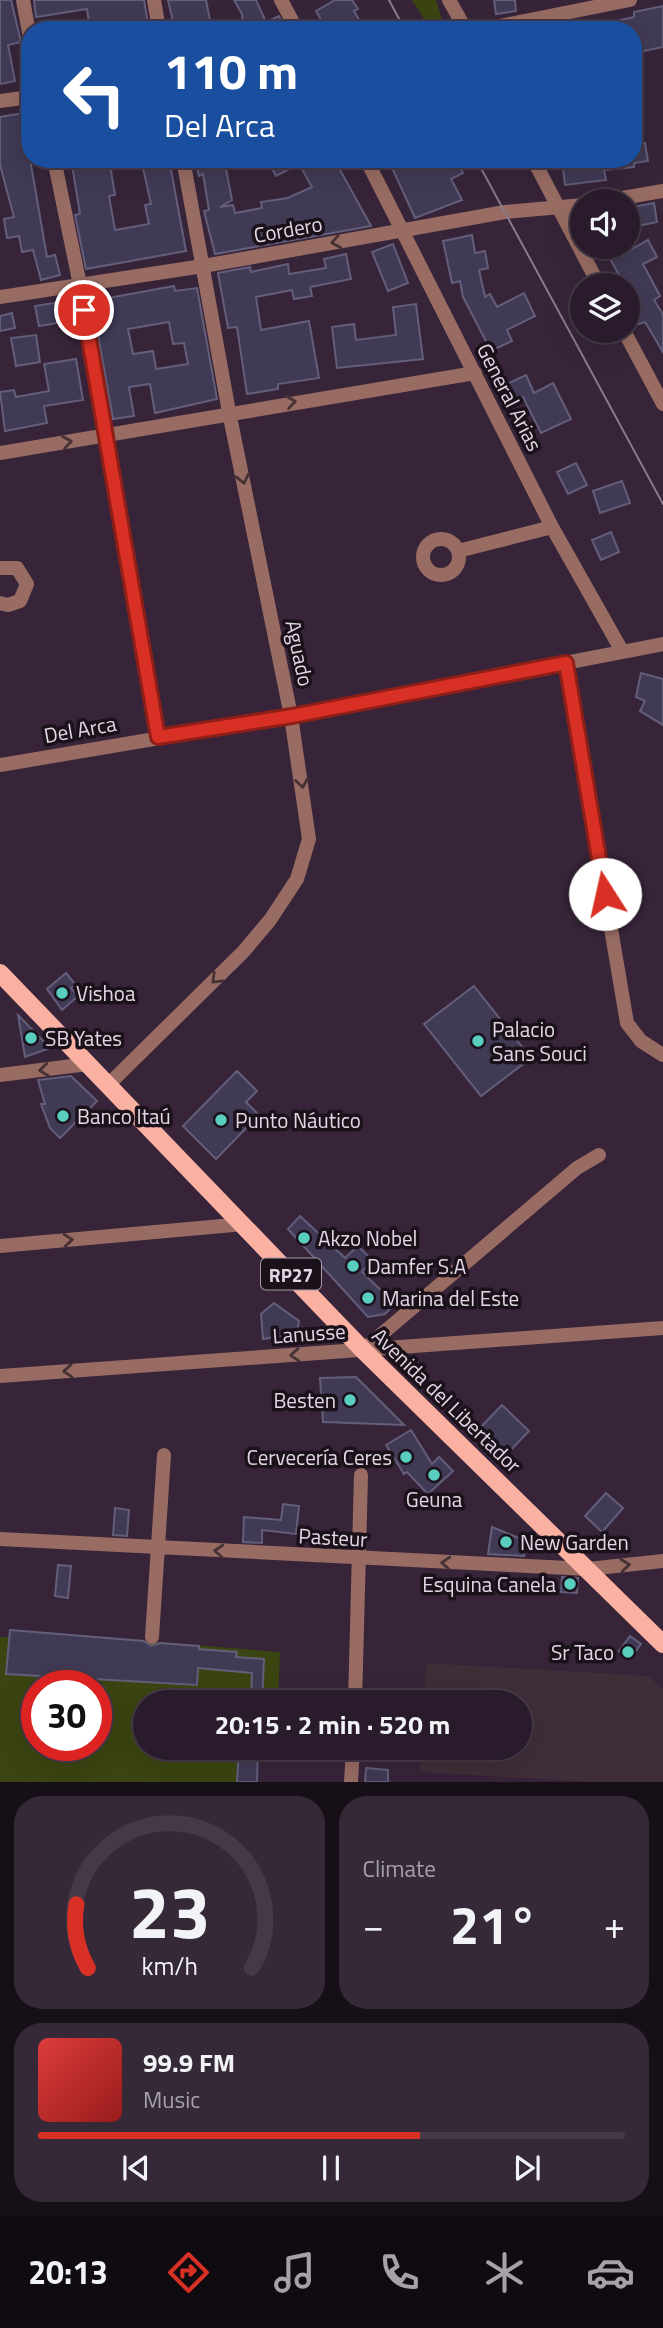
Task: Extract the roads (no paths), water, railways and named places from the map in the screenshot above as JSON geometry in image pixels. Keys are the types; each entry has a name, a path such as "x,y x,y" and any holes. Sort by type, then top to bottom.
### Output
{"main road":[{"name":"Avenida del Libertador","path":"0,974 363,1350 663,1644"}],"street":[{"path":"23,0 27,21"},
{"path":"154,0 158,21"},
{"path":"281,0 292,21"},
{"path":"449,0 461,21"},
{"path":"525,21 630,0"},
{"path":"0,101 21,98"},
{"path":"56,168 80,285 158,737"},
{"name":"Aguado","path":"108,1085 243,952 270,920 297,878 309,839 292,716 229,412 185,168"},
{"name":"General Arias","path":"371,168 552,527 622,651"},
{"path":"538,168 593,273"},
{"path":"640,195 663,191"},
{"name":"Cordero","path":"0,297 203,266 505,212 570,207"},
{"path":"630,343 663,404"},
{"path":"0,453 229,412 475,373"},
{"path":"458,551 552,527"},
{"path":"0,568 17,568 27,584 20,601 8,605 0,603"},
{"name":"Del Arca","path":"0,765 292,716 663,644"},
{"path":"566,663 627,1023 641,1041 663,1055"},
{"path":"0,1075 88,1065"},
{"path":"363,1350 578,1168 599,1156"},
{"path":"0,1246 244,1224"},
{"name":"Lanusse","path":"0,1376 663,1328"},
{"path":"152,1637 164,1455"},
{"path":"356,1690 361,1559 361,1475"},
{"name":"Pasteur","path":"0,1539 588,1569 663,1561"},
{"path":"351,1782 352,1760"}],"tram line":[{"path":"389,0 400,21"},
{"path":"481,168 663,504"}],"place":[{"name":"Vishoa","path":"62,993"},
{"name":"SB Yates","path":"31,1038"},
{"name":"Palacio Sans Souci","path":"478,1041"},
{"name":"Banco Itaú","path":"63,1116"},
{"name":"Punto Náutico","path":"221,1120"},
{"name":"Akzo Nobel","path":"304,1238"},
{"name":"Damfer S.A","path":"353,1266"},
{"name":"Marina del Este","path":"368,1298"},
{"name":"Besten","path":"350,1400"},
{"name":"Cervecería Ceres","path":"406,1457"},
{"name":"Geuna","path":"434,1475"},
{"name":"New Garden","path":"506,1542"},
{"name":"Esquina Canela","path":"570,1584"},
{"name":"Sr Taco","path":"628,1652"}]}
